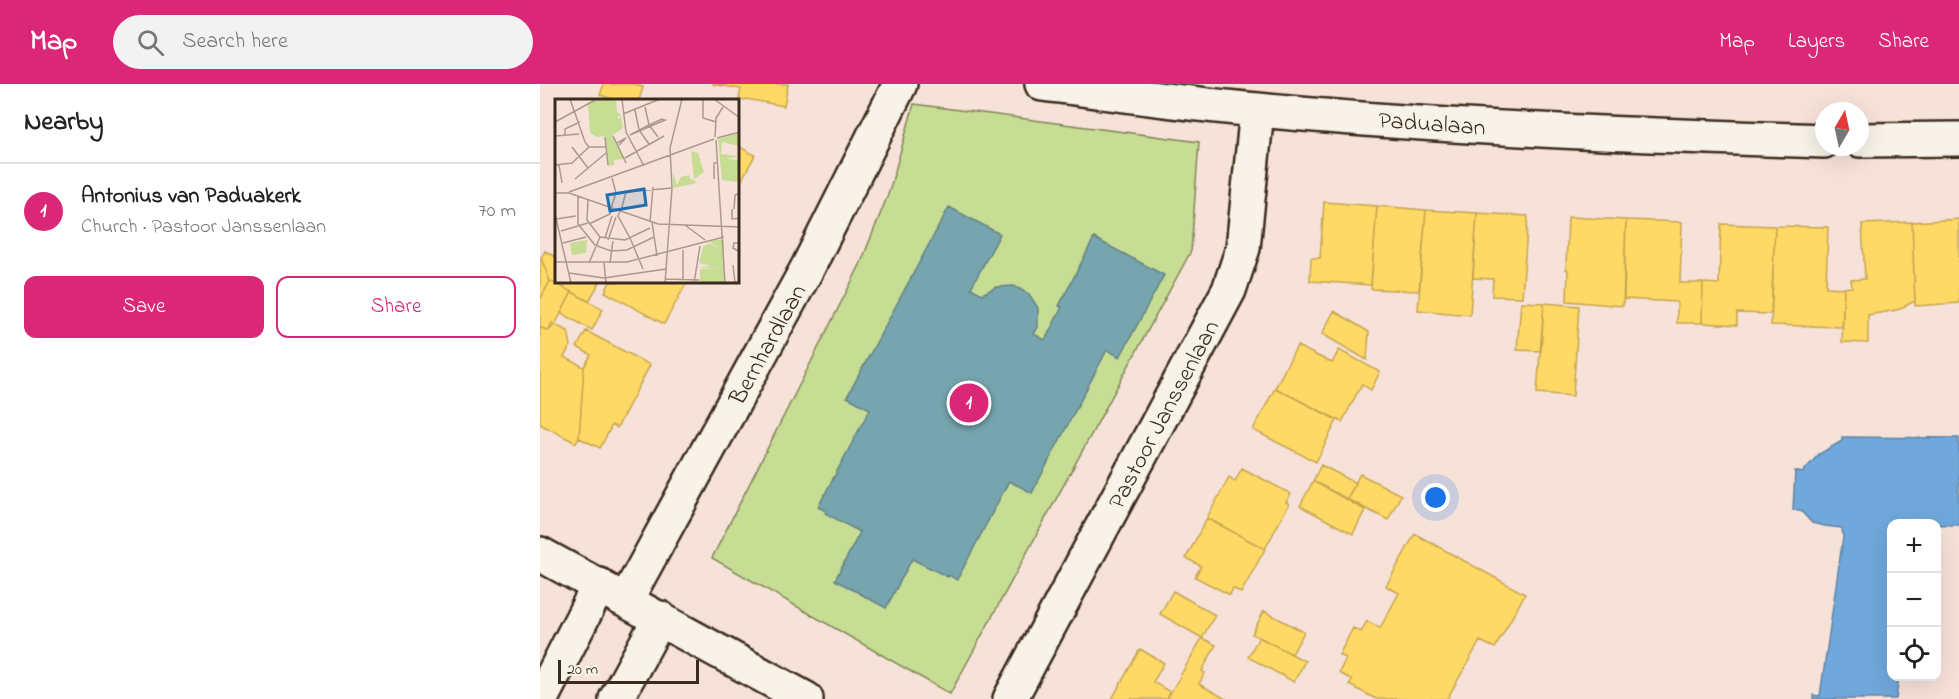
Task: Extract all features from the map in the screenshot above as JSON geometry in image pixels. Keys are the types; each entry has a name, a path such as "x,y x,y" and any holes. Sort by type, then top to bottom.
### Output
{"street":[{"name":"Bernhardlaan","path":"541,699 613,592 808,267 900,84"},
{"name":"Padualaan","path":"1042,84 1257,110 1426,123 1626,134 1815,141"},
{"name":"Pastoor Janssenlaan","path":"1010,699 1228,290 1243,248 1257,110"},
{"path":"1869,140 1959,139"},
{"path":"540,554 806,699"},
{"path":"616,699 660,618"}],"green space":[{"path":"914,104 1199,142 1191,251 950,694 712,558 860,265 889,192"}],"building: Homes":[{"path":"604,84 634,84 643,87 639,99 612,99 600,95"},
{"path":"712,84 788,84 784,106 739,99 741,89"},
{"path":"740,147 755,155 740,183"},
{"path":"1324,202 1377,206 1371,285 1310,281 1311,258 1320,258"},
{"path":"1377,206 1426,210 1419,291 1371,289"},
{"path":"1426,210 1477,213 1470,315 1418,310"},
{"path":"1477,213 1528,216 1522,297 1492,296 1493,279 1473,278"},
{"path":"1568,217 1626,220 1623,306 1567,301"},
{"path":"1959,219 1959,303 1915,306 1912,222"},
{"path":"1626,220 1682,222 1680,283 1703,283 1702,323 1677,323 1677,302 1624,299"},
{"path":"1912,222 1915,301 1897,310 1868,315 1868,343 1842,342 1844,288 1852,287 1851,280 1865,279 1862,224"},
{"path":"1721,224 1775,226 1771,314 1737,313 1737,325 1702,323 1703,283 1719,284"},
{"path":"1775,226 1828,227 1826,287 1844,288 1842,327 1771,325"},
{"path":"545,251 555,256 555,284 550,281 541,258"},
{"path":"541,258 550,281 540,300 540,260"},
{"path":"550,281 572,292 555,325 552,323 548,331 540,327 540,300"},
{"path":"556,284 599,284 589,301"},
{"path":"609,284 686,284 664,324 605,292"},
{"path":"572,292 603,309 592,330 561,313"},
{"path":"1521,302 1544,303 1541,351 1517,350"},
{"path":"1544,303 1579,306 1573,396 1537,393"},
{"path":"1334,311 1369,332 1367,360 1322,334"},
{"path":"555,325 568,331 571,345 564,357 584,367 579,438 576,443 540,424 540,327 548,331"},
{"path":"586,331 650,365 617,428 612,425 600,448 579,438 584,367 591,355 577,347"},
{"path":"1297,346 1332,363 1339,350 1380,372 1371,390 1362,384 1342,422 1275,388"},
{"path":"1275,388 1337,420 1316,462 1253,430"},
{"path":"1321,465 1356,483 1347,499 1313,481"},
{"path":"1242,468 1291,494 1286,502 1289,504 1265,549 1207,518 1229,477 1235,481"},
{"path":"1360,474 1401,495 1388,520 1347,499"},
{"path":"1313,481 1365,510 1353,534 1300,506"},
{"path":"1207,518 1265,549 1241,593 1233,588 1230,595 1195,577 1201,566 1186,558"},
{"path":"1415,534 1525,594 1495,648 1480,641 1447,699 1376,699 1349,685 1352,680 1339,673 1346,658 1339,655 1353,628 1361,632 1367,621 1380,628 1399,593 1386,586"},
{"path":"1173,591 1215,615 1202,638 1160,614"},
{"path":"1264,611 1304,632 1292,654 1252,634"},
{"path":"1259,637 1305,661 1294,682 1248,657"},
{"path":"1202,638 1216,645 1202,671 1205,673 1199,684 1226,699 1167,699"},
{"path":"1140,649 1164,663 1153,682 1170,692 1167,699 1112,699"}],"building: Schools":[{"path":"1842,437 1959,438 1959,525 1941,525 1941,519 1887,519 1887,681 1898,681 1896,699 1813,699 1813,695 1820,696 1843,537 1842,528 1812,523 1800,510 1793,510 1795,471 1802,473 1819,454 1842,441"}],"building: Public":[{"path":"949,207 1000,234 971,288 982,294 996,287 1014,286 1029,294 1038,308 1038,327 1034,334 1045,340 1062,307 1059,306 1094,238 1164,275 1120,357 1107,350 1032,493 1009,481 957,580 912,559 886,608 835,580 860,532 818,507 870,409 847,397"}],"place":[{"name":"Antonius van Paduakerk","path":"969,403"}]}
